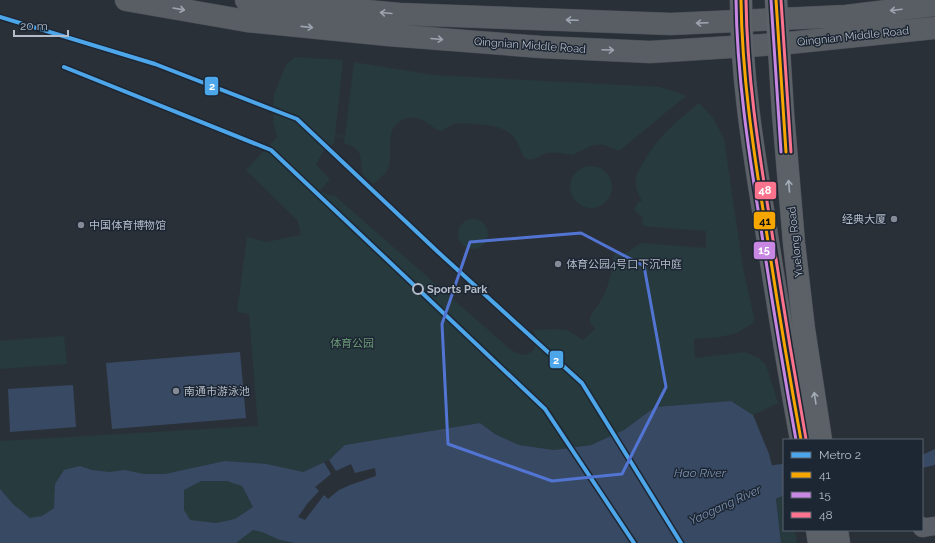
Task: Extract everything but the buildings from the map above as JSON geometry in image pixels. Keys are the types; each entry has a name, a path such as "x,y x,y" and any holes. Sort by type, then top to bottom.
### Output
{"main road":[{"name":"Qingnian Middle Road","path":"126,0 247,21 396,36 541,47 650,52 779,44 935,28"},
{"name":"Qingnian Middle Road","path":"246,0 400,14 671,24 741,22 777,10 846,16 935,5"},
{"name":"Yuelong Road","path":"741,0 742,46 748,113 787,360 815,439"},
{"name":"Yuelong Road","path":"777,10 782,114 815,439"},
{"path":"817,531 819,543"},
{"path":"837,531 839,543"}],"street":[{"path":"923,528 935,526"}],"highlighted area":[{"path":"581,233 644,266 666,387 622,474 552,481 448,444 442,324 470,242"}],"green space":[{"name":"体育公园","path":"295,57 343,60 335,135 345,136 354,62 433,75 660,87 686,96 619,151 604,145 594,145 572,155 551,153 529,160 525,158 513,137 501,128 460,123 453,124 441,131 434,128 424,120 407,118 396,124 393,130 390,142 390,162 388,168 374,184 363,175 360,155 351,145 344,143 345,137 335,136 334,143 321,155 316,165 330,179 320,191 328,195 335,196 510,349 522,355 531,352 534,348 536,337 534,330 567,330 583,340 595,329 590,318 608,285 614,254 628,252 641,243 706,248 706,231 643,226 642,217 634,210 638,202 642,201 638,192 636,180 640,168 661,137 699,103 713,118 724,139 743,268 754,318 753,323 737,333 720,337 694,339 695,358 745,352 759,358 766,365 778,403 753,415 731,401 655,407 624,430 591,445 554,450 519,445 495,434 480,423 346,445 329,460 303,472 267,464 242,486 253,507 295,543 0,543 0,441 258,426 249,314 237,312 247,237 266,242 301,235 297,218 296,219 246,170 277,137 273,121 274,94 286,65"},
{"path":"587,166 595,166 606,172 612,183 612,191 606,202 595,208 587,208 576,202 570,191 570,183 576,172"},
{"path":"473,219 484,223 488,234 484,245 473,249 462,245 458,234 462,223"},
{"path":"64,336 67,364 0,369 0,341"},
{"path":"783,487 783,531 795,531 797,543 781,543 775,490"}],"water":[{"name":"南通市游泳池","path":"240,352 246,418 112,429 106,363"},
{"path":"73,385 76,427 10,432 8,389"},
{"name":"Hao River","path":"731,401 753,415 769,454 776,481 775,490 781,543 295,543 280,540 262,532 253,530 236,543 0,543 0,489 13,504 30,518 42,516 54,508 55,484 64,470 80,466 92,470 109,472 125,470 144,474 165,474 225,461 267,464 303,472 329,460 345,445 480,423 495,434 519,445 554,450 591,445 624,430 655,407","holes":["201,481 227,481 242,486 253,507 235,519 216,523 190,520 184,510 184,490"]},
{"path":"935,449 935,465 923,468 923,455"}],"pier":[{"path":"329,460 336,471 351,464 355,473 375,468 376,476 339,490 328,499 324,495 305,520 298,517 319,491 315,487 331,474 324,462"}],"waterway":[{"name":"Yaogang River","path":"736,500 776,481 783,480"}],"metro line":[{"name":"2","path":"0,17 155,64 297,119 438,252 582,383 681,543"},
{"name":"2","path":"64,67 271,150 545,409 634,543"}],"transit line":[{"name":"15","path":"736,0 738,56 747,139 796,439"},
{"name":"41","path":"741,0 743,56 752,139 801,439"},
{"name":"48","path":"746,0 748,55 757,138 806,439"},
{"name":"15","path":"771,0 781,152"},
{"name":"41","path":"776,0 786,152"},
{"name":"48","path":"781,0 791,152"}],"place":[{"name":"经典大厦","path":"894,219"},
{"name":"中国体育博物馆","path":"81,225"},
{"name":"体育公园4号口下沉中庭","path":"558,264"},
{"name":"Sports Park","path":"418,289"},
{"name":"南通市游泳池","path":"176,391"}]}
